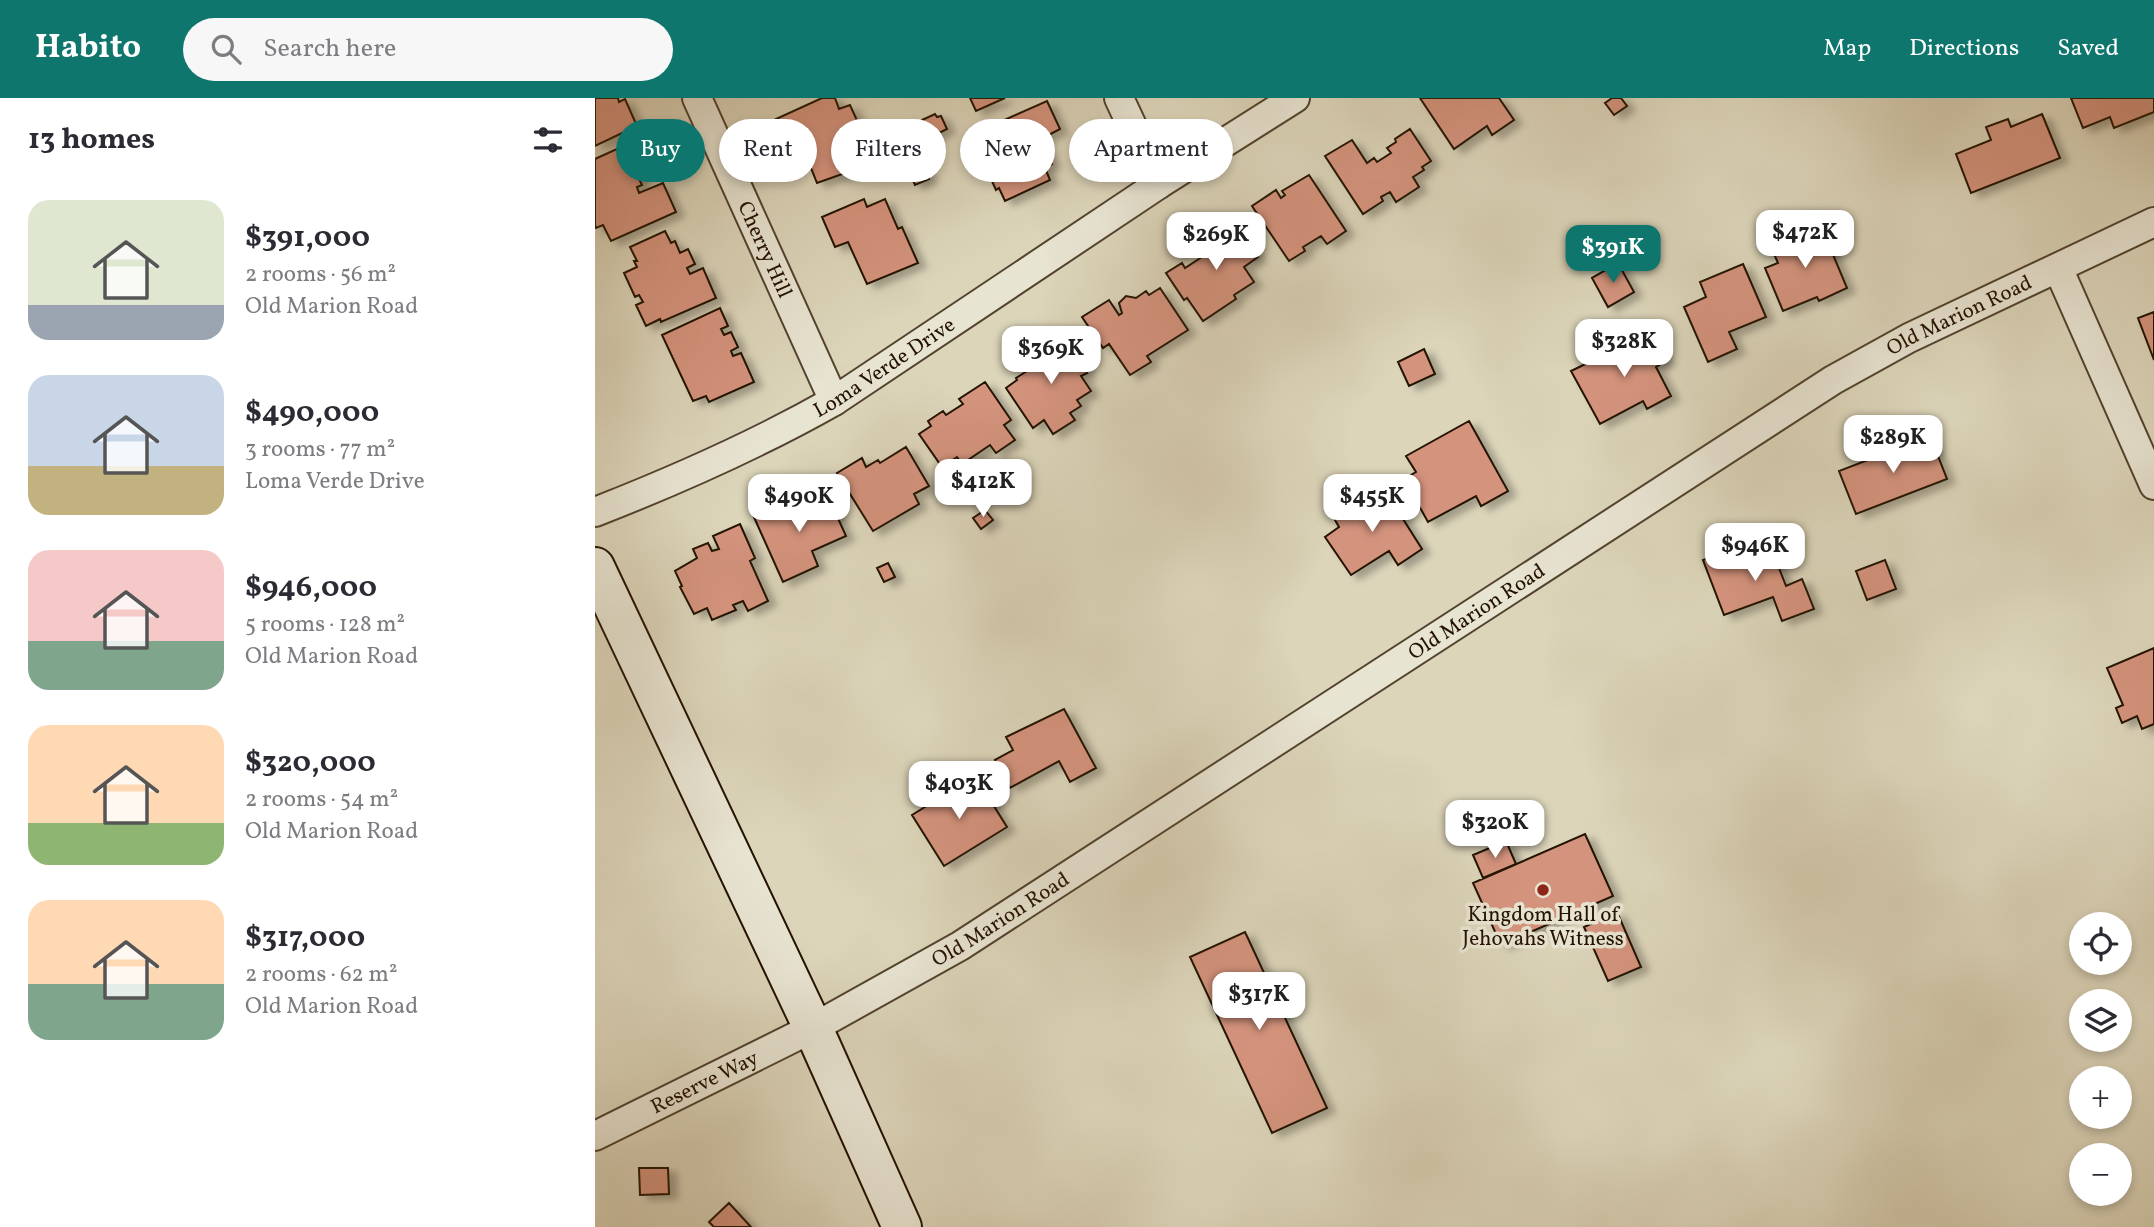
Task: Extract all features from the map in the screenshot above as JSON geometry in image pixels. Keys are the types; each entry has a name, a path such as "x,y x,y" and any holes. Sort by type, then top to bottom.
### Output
{"main road":[{"path":"595,567 813,1028 902,1227"}],"street":[{"name":"Cherry Hill","path":"698,98 834,401"},
{"path":"1119,98 1159,184"},
{"name":"Loma Verde Drive","path":"595,512 647,492 780,431 834,401 1159,184 1295,98"},
{"name":"Old Marion Road","path":"813,1028 960,946 1833,380 1909,338 2154,222"},
{"path":"2058,268 2154,485"},
{"name":"Reserve Way","path":"595,1136 813,1028"}],"building":[{"path":"595,98 618,98 619,102 625,99 634,119 616,119 616,136 595,146"},
{"path":"822,98 835,98 839,109 850,105 856,119 831,119 831,178 817,182 817,119 776,119"},
{"path":"970,98 1005,98 976,111"},
{"path":"1420,98 1499,98 1514,120 1492,135 1487,126 1454,149"},
{"path":"1612,98 1621,98 1627,106 1614,115 1605,103"},
{"path":"2071,98 2154,98 2154,112 2114,128 2110,117 2083,128"},
{"path":"1047,101 1060,129 1055,132 1055,119 1006,119"},
{"path":"935,114 942,119 924,119"},
{"path":"2042,114 2060,158 1971,193 1956,154 1991,140 1986,127 2008,119 2011,127"},
{"path":"1410,129 1431,161 1413,177 1419,187 1396,202 1390,192 1381,197 1383,201 1363,214 1325,156 1352,140 1367,163 1374,158 1377,162 1391,153 1387,148 1396,142 1395,139"},
{"path":"616,149 616,182 640,182 642,185 637,187 639,193 663,183 676,212 611,241 603,225 596,228 595,225 595,159"},
{"path":"1309,175 1346,231 1327,244 1321,236 1303,247 1305,251 1289,261 1252,206 1276,190 1281,198 1285,195 1282,191"},
{"path":"992,182 1046,182 1005,201 999,188 996,190"},
{"path":"864,199 867,207 885,199 898,229 902,227 918,263 867,284 848,242 835,247 822,217"},
{"path":"1233,218 1258,257 1244,267 1254,282 1234,295 1236,299 1203,321 1187,298 1184,300 1166,273 1182,263 1185,268 1214,249 1205,236"},
{"path":"1821,226 1847,288 1819,301 1817,297 1783,311 1765,268 1778,263 1771,247"},
{"path":"665,231 671,243 675,241 680,253 688,249 695,264 687,268 690,274 703,268 716,298 646,326 636,305 643,302 639,295 635,297 624,273 637,267 630,247"},
{"path":"1618,263 1634,292 1608,307 1592,278"},
{"path":"1743,264 1766,317 1729,332 1737,349 1708,362 1684,307 1706,297 1700,282"},
{"path":"1160,288 1188,330 1147,356 1151,362 1130,375 1109,344 1103,348 1082,317 1109,300 1119,315 1122,313 1119,303 1126,296 1136,298 1146,291 1149,295"},
{"path":"720,308 728,326 721,329 724,335 731,332 738,347 731,351 733,356 741,353 754,382 709,402 706,396 693,401 662,335"},
{"path":"2154,312 2154,360 2138,318"},
{"path":"1060,332 1087,373 1081,376 1091,391 1077,400 1081,406 1070,413 1075,420 1053,434 1044,420 1033,428 1006,388 1041,362 1033,349"},
{"path":"1651,332 1666,361 1656,367 1671,396 1647,409 1643,401 1600,424 1571,371"},
{"path":"1424,349 1435,374 1409,386 1398,362"},
{"path":"985,382 1011,420 1004,425 1015,440 996,453 990,445 962,464 957,457 942,467 919,434 931,426 928,421 943,411 946,415 963,404 959,399"},
{"path":"1469,421 1508,491 1481,506 1476,496 1428,522 1404,479 1416,472 1406,456"},
{"path":"1930,436 1947,479 1856,514 1839,471"},
{"path":"906,447 929,486 914,494 919,504 873,531 837,473 862,458 866,467 878,460 880,463"},
{"path":"1384,489 1422,549 1398,565 1389,551 1351,575 1325,537 1339,527 1335,520"},
{"path":"827,494 846,536 812,551 818,566 783,582 753,515 778,504 781,510 793,504 795,508"},
{"path":"985,510 993,520 981,529 973,518"},
{"path":"740,524 755,558 750,561 768,601 748,611 743,601 733,605 736,610 712,620 707,608 694,614 675,571 697,558 693,549 708,543 712,551 719,549 713,536"},
{"path":"1770,545 1786,586 1802,579 1814,609 1782,621 1773,597 1724,615 1703,560 1740,546 1743,555"},
{"path":"1885,560 1896,589 1867,600 1856,571"},
{"path":"888,563 895,577 884,582 877,568"},
{"path":"2154,648 2154,724 2142,729 2137,716 2122,723 2116,708 2123,705 2107,668"},
{"path":"1064,709 1096,768 1070,782 1059,761 1010,788 995,760 1013,750 1006,737"},
{"path":"975,776 1007,827 944,866 912,815"},
{"name":"Kingdom Hall of Jehovahs Witness","path":"1585,834 1613,896 1501,945 1473,883"},
{"path":"1506,841 1516,864 1483,878 1473,855"},
{"path":"1617,912 1641,967 1608,981 1584,927"},
{"path":"1245,932 1327,1108 1272,1133 1190,957"},
{"path":"639,1168 668,1168 669,1194 640,1195"},
{"path":"729,1203 751,1227 714,1227 709,1222"}],"place":[{"name":"Kingdom Hall of Jehovahs Witness","path":"1543,890"}]}
